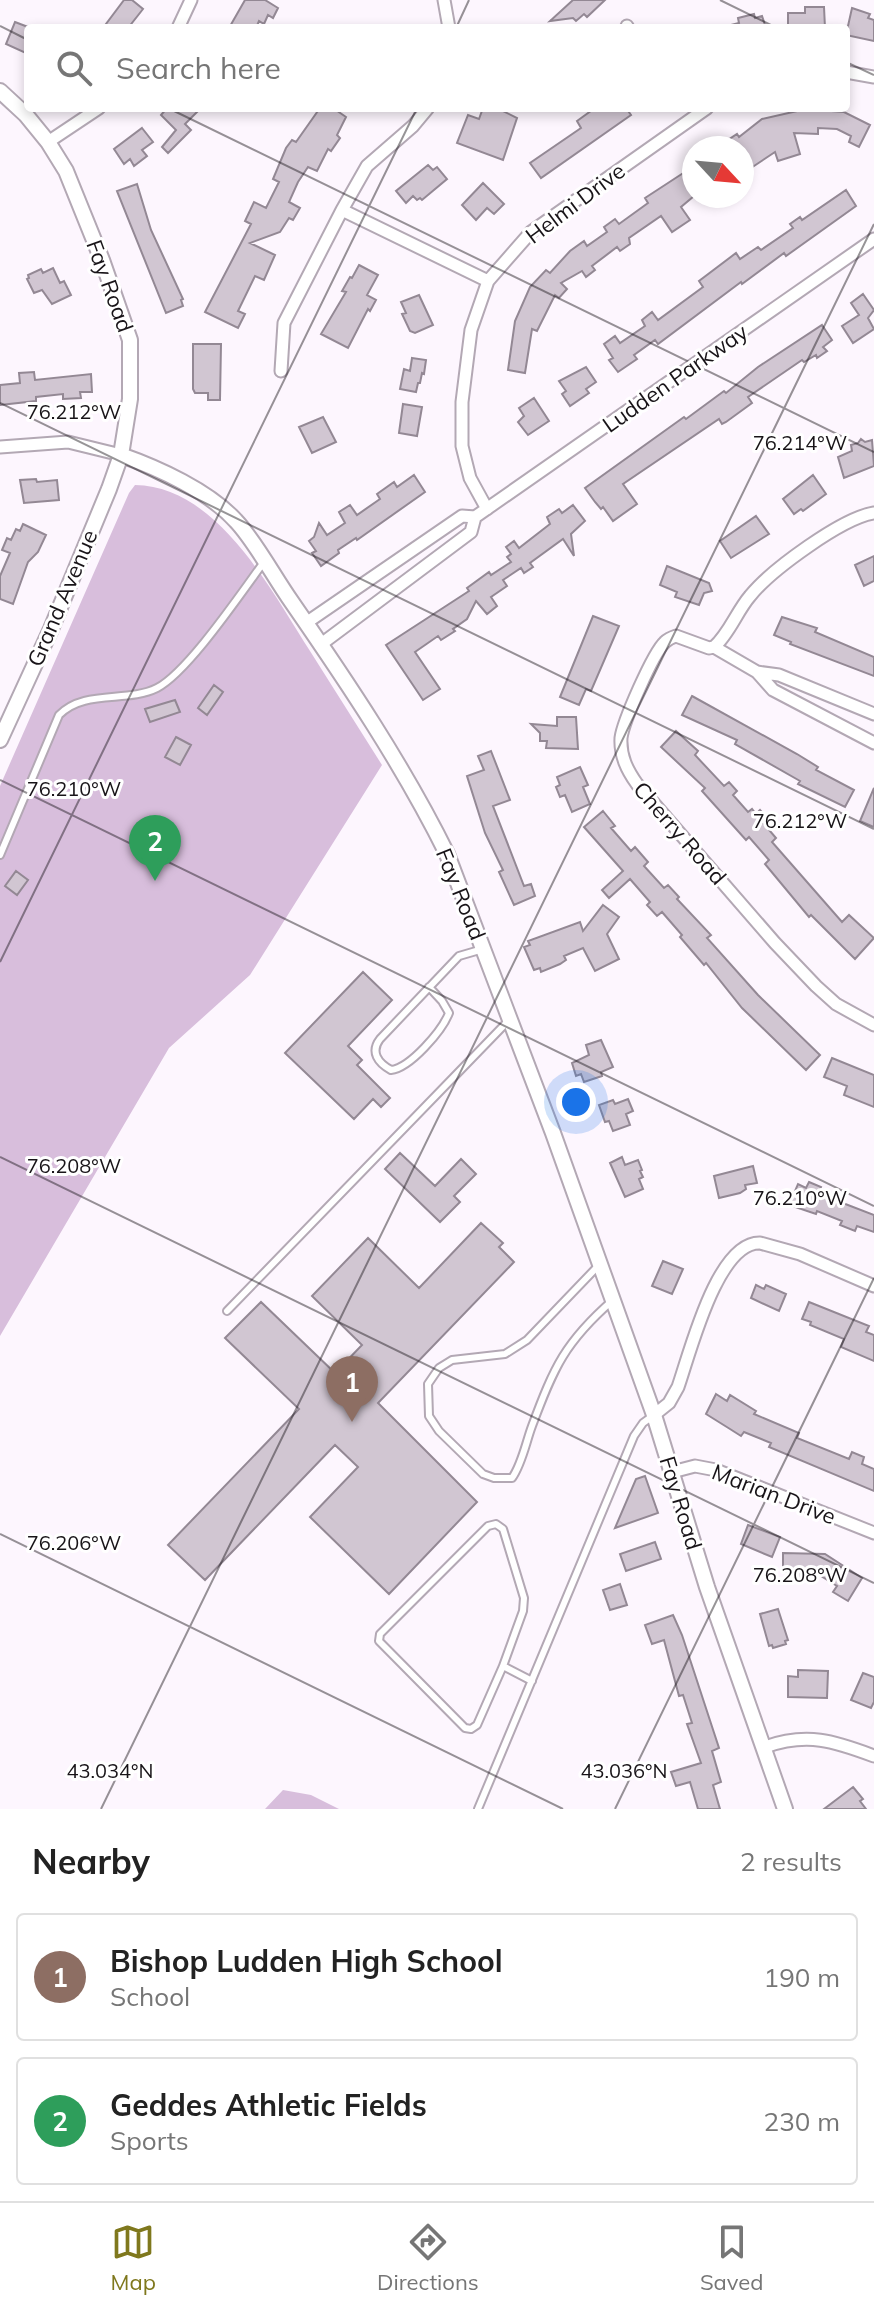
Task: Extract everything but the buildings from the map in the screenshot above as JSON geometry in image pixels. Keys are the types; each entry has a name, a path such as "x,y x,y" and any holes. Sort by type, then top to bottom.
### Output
{"street":[{"path":"180,24 191,0"},
{"path":"444,0 448,24"},
{"path":"850,73 874,77"},
{"name":"Fay Road","path":"0,91 26,115 66,171 130,340 130,399 121,455 193,488 236,520 425,809 447,854 654,1415 707,1587 785,1809"},
{"path":"48,142 93,112"},
{"path":"281,371 284,323 342,210 367,166 425,112"},
{"name":"Helmi Drive","path":"487,509 470,478 462,446 462,402 471,330 488,281 531,232 688,113"},
{"path":"342,210 488,281"},
{"name":"Ludden Parkway","path":"306,623 462,516 475,517 487,509 874,239"},
{"path":"0,447 68,442 121,455"},
{"name":"Grand Avenue","path":"1,733 51,629 121,455"},
{"path":"874,513 823,537 778,569 750,595 714,647 757,672 773,690 874,743"},
{"name":"Ludden Parkway","path":"320,645 471,532 475,517"},
{"name":"Cherry Road","path":"714,647 676,636 666,641 657,652 624,723 621,741 625,767 765,932 816,986 836,1004 874,1025"},
{"path":"757,672 779,675 874,714"},
{"path":"654,1415 669,1403 678,1387 716,1281 735,1252 760,1243 800,1254 874,1286"},
{"name":"Marian Drive","path":"672,1472 695,1466 716,1470 874,1533"},
{"path":"765,1747 809,1738 838,1743 874,1756"}],"lane":[{"path":"0,855 59,715 70,704 155,689 178,673 264,562"},
{"path":"429,987 449,1013 445,1024 406,1065 391,1070 383,1066 375,1055 375,1046 429,987 459,956 483,949"},
{"path":"227,1311 510,1019"},
{"path":"600,1265 527,1340 505,1354 452,1360 439,1368 428,1384 429,1416 439,1431 483,1474 494,1478 512,1478 564,1351 584,1326 613,1300"},
{"path":"478,1809 634,1436 643,1423 654,1415"},
{"path":"496,1524 503,1529 524,1598 523,1611 503,1666 477,1725 471,1729 465,1728 379,1641 380,1634 488,1526 496,1524"},
{"path":"503,1666 532,1681"}],"shaded area":[{"path":"135,485 164,490 191,503 216,522 239,546 278,599 382,765 250,975 169,1048 0,1336 0,786"},
{"path":"283,1790 311,1795 339,1809 265,1809"}],"place":[{"name":"Geddes Athletic Fields","path":"155,881"},
{"name":"Bishop Ludden High School","path":"352,1422"}]}
